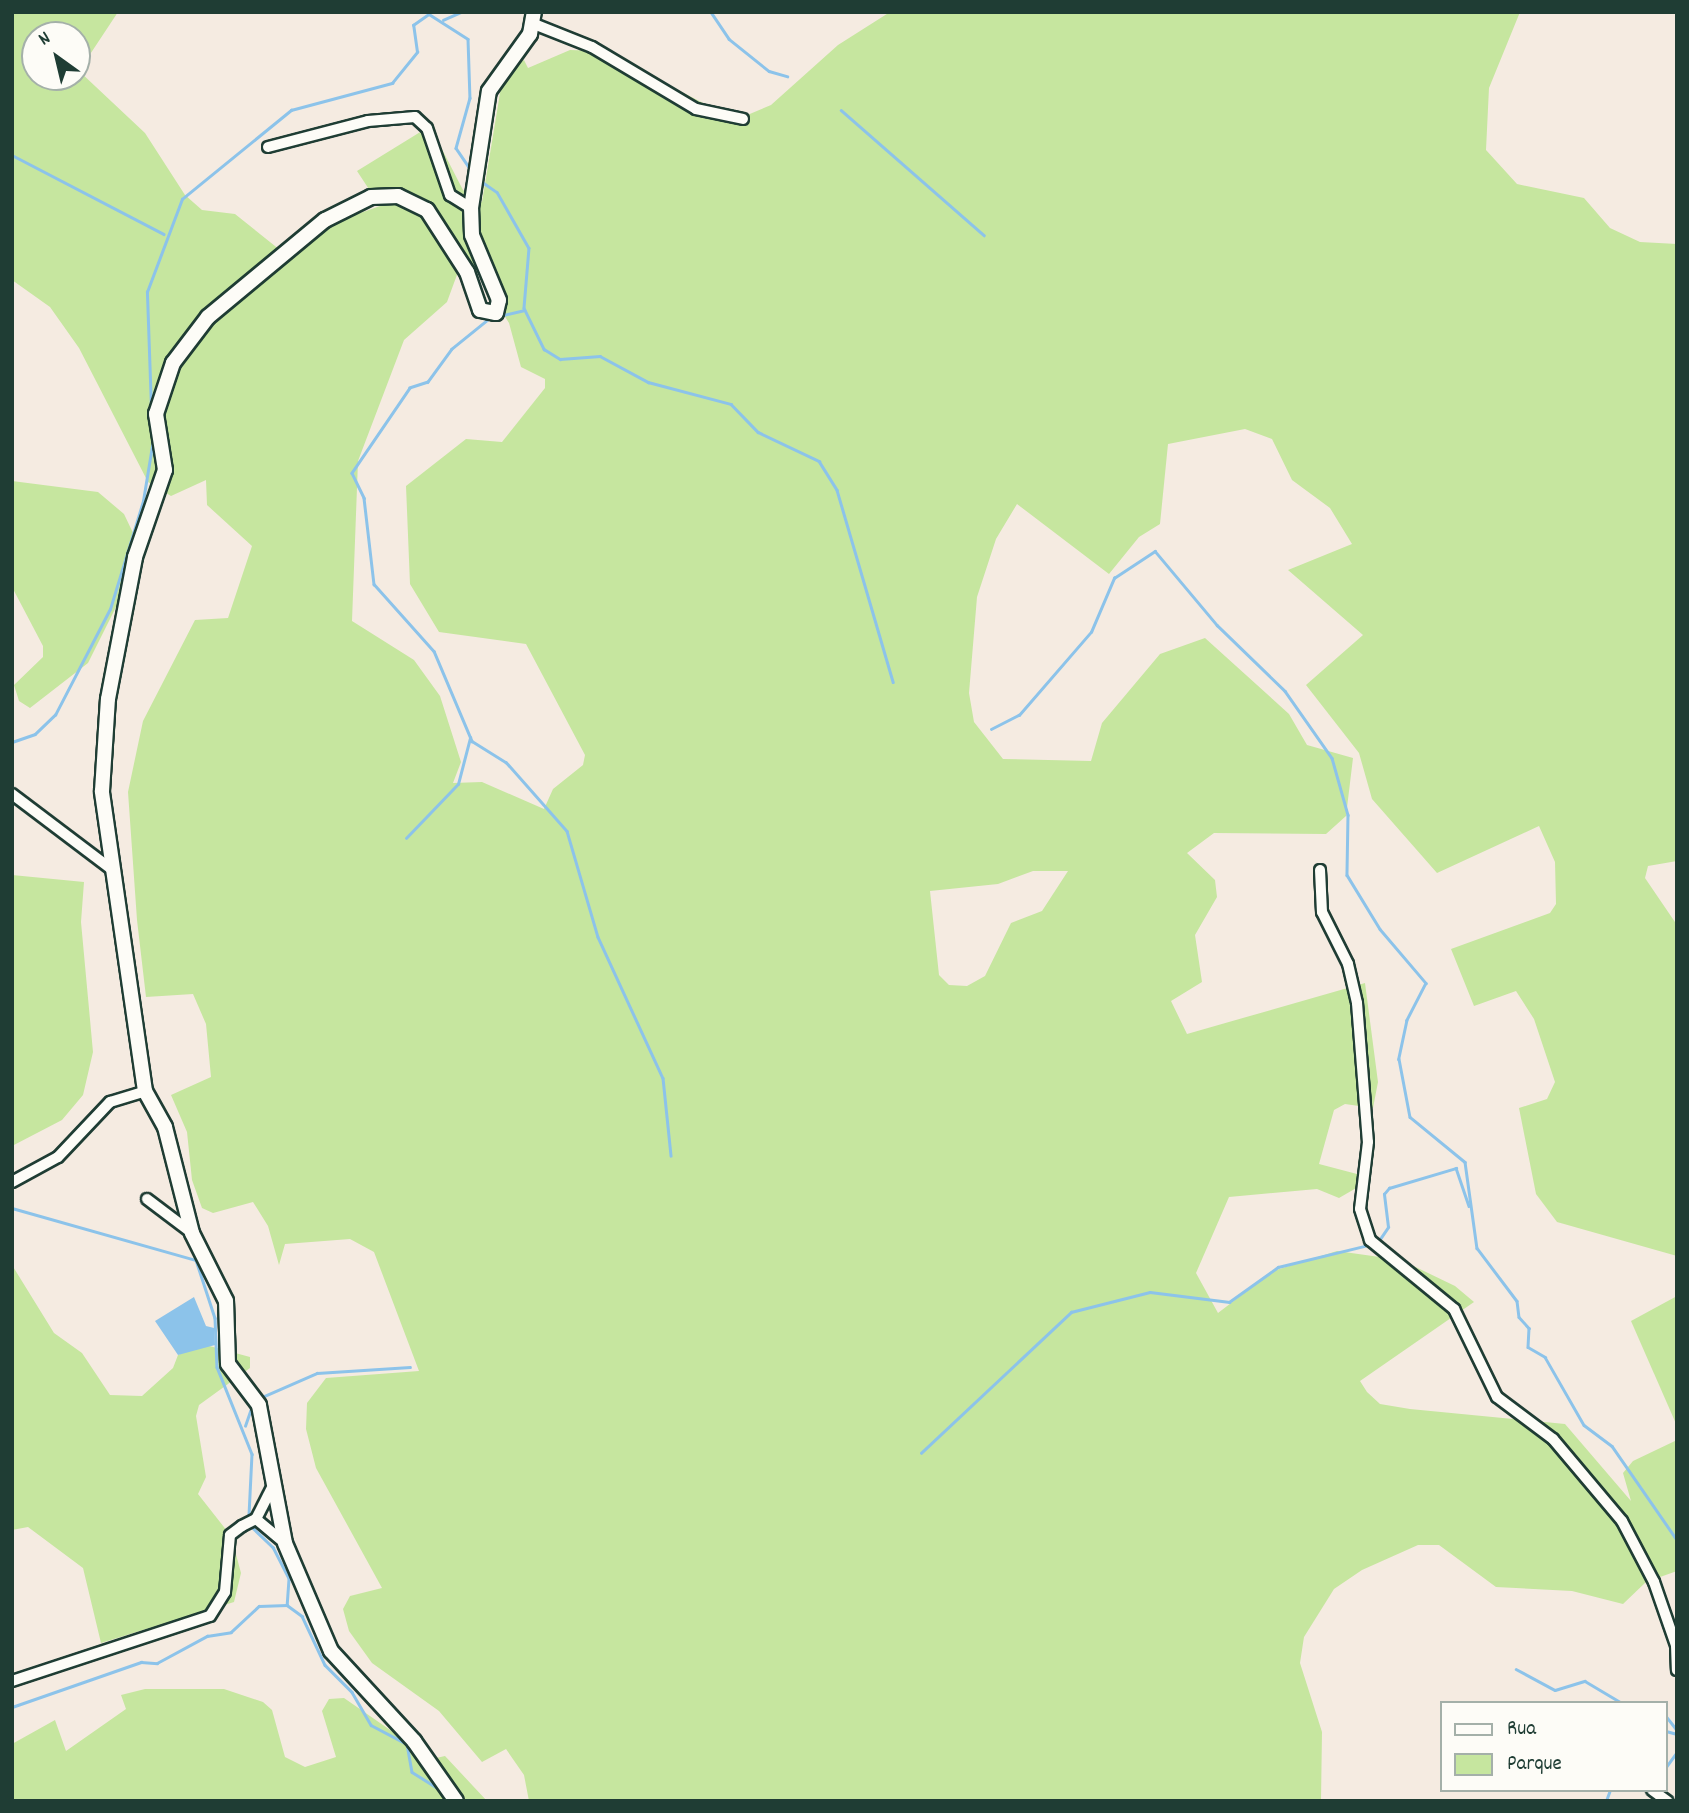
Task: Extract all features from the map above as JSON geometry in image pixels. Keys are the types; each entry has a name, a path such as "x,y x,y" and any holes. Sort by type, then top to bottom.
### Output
{"street":[{"path":"456,1801 414,1741 331,1651 285,1543 271,1490 259,1405 228,1364 226,1301 192,1233 165,1128 145,1091 122,906 111,869 102,791 108,699 142,527 163,481 156,414 173,363 208,317 325,220 371,197 398,197 427,210 467,272 480,310 496,313 499,300 472,235 471,208 493,81 534,18 592,47 696,110 743,119"},
{"path":"268,147 368,121 415,117 427,128 450,195 471,208"},
{"path":"12,794 111,869"},
{"path":"1320,870 1322,912 1348,964 1359,1014 1368,1142 1360,1209 1370,1240 1454,1309 1497,1397 1553,1439 1622,1521 1654,1582 1676,1645 1677,1670"},
{"path":"12,1182 58,1157 110,1102 145,1091"},
{"path":"147,1199 192,1233"},
{"path":"12,1681 210,1616 225,1592 230,1535 256,1519 271,1490"},
{"path":"256,1519 285,1543"}],"green space":[{"path":"12,12 118,12 91,53 91,21 21,21 21,91 91,91 91,82 145,133 185,195 202,210 235,214 285,254 335,222 380,206 357,171 430,126 463,190 482,202 502,81 514,65 524,60 528,68 570,50 601,51 717,110 745,116 771,105 838,45 890,12 1520,12 1489,88 1486,150 1517,184 1584,198 1610,228 1640,242 1677,244 1677,861 1648,866 1645,878 1677,925 1677,1256 1557,1222 1536,1194 1519,1108 1547,1099 1555,1082 1534,1019 1516,991 1474,1006 1451,949 1550,913 1556,904 1555,862 1539,826 1437,873 1372,799 1359,753 1306,685 1363,635 1288,570 1352,544 1330,508 1292,480 1272,439 1245,429 1168,444 1160,524 1139,537 1109,574 1017,504 996,539 977,597 969,693 974,722 1003,759 1091,761 1102,723 1160,654 1205,638 1289,714 1307,745 1353,758 1346,816 1326,834 1214,833 1187,853 1215,880 1217,897 1195,935 1202,982 1171,1001 1187,1034 1365,983 1378,1082 1373,1108 1345,1104 1334,1110 1319,1164 1357,1174 1358,1187 1339,1198 1317,1189 1229,1197 1196,1273 1218,1313 1273,1271 1337,1251 1401,1260 1455,1286 1474,1302 1360,1381 1367,1392 1380,1404 1410,1409 1565,1424 1631,1501 1623,1473 1633,1461 1677,1440 1677,1571 1646,1582 1623,1604 1572,1591 1496,1587 1439,1545 1418,1545 1362,1570 1334,1589 1304,1637 1300,1663 1322,1732 1321,1801 529,1801 524,1775 506,1749 482,1762 439,1711 372,1663 349,1631 343,1609 350,1596 382,1588 316,1468 306,1429 307,1403 326,1378 419,1371 374,1252 350,1239 285,1244 279,1265 268,1226 253,1202 213,1213 202,1208 192,1180 187,1132 171,1095 211,1077 206,1024 193,994 146,997 137,920 128,792 143,721 195,620 228,618 252,546 207,505 206,480 171,496 148,482 79,348 50,307 12,280","holes":["465,253 509,323 521,367 545,379 545,388 502,442 466,439 406,486 410,584 439,632 526,644 585,755 583,765 553,789 544,809 482,782 453,783 461,762 440,696 414,660 352,621 358,461 404,340 447,302","1033,871 1068,871 1042,911 1011,923 985,976 967,986 949,985 939,975 930,891 998,884"]},
{"path":"12,481 98,492 124,514 134,535 130,579 88,663 30,708 19,701 14,685 43,657 43,646 12,587"},
{"path":"12,875 84,882 81,922 93,1052 83,1095 62,1120 12,1146"},
{"path":"12,1265 54,1333 82,1353 110,1395 142,1396 173,1368 178,1355 202,1344 250,1357 250,1368 199,1405 196,1416 206,1477 198,1494 231,1536 241,1573 234,1602 101,1643 83,1568 28,1527 12,1530"},
{"path":"1677,1296 1677,1426 1631,1321"},
{"path":"145,1689 224,1689 263,1702 272,1710 285,1757 305,1767 336,1757 322,1711 329,1699 344,1698 432,1759 445,1756 487,1801 12,1801 12,1744 55,1720 66,1751 126,1709 121,1695"}],"water":[{"path":"194,1297 206,1326 214,1328 215,1345 178,1355 155,1321"}],"waterway":[{"path":"443,20 461,12"},
{"path":"711,12 729,39 769,71 787,76"},
{"path":"151,409 147,292 182,199 291,110 392,83 417,52 413,25 429,14 468,39 470,98 456,148 471,170"},
{"path":"841,110 984,235"},
{"path":"12,155 164,234"},
{"path":"481,181 497,192 529,248 524,308 544,349 560,359 600,356 648,382 731,404 758,432 819,461 837,490 893,682"},
{"path":"499,316 524,310"},
{"path":"489,319 452,349 428,382 410,388 352,473 364,498 374,584 434,651 472,741 506,762 567,831 598,937 663,1078 671,1156"},
{"path":"12,742 35,734 55,715 110,609 143,501 153,440"},
{"path":"991,729 1019,715 1091,632 1114,578 1155,551 1217,625 1285,691 1332,758 1348,815 1347,875 1380,929 1426,983 1407,1020 1399,1059 1410,1117 1465,1162 1477,1248 1517,1301 1519,1317 1529,1328 1528,1347 1545,1357 1584,1425 1612,1446 1677,1540"},
{"path":"406,838 458,784 470,738"},
{"path":"1378,1242 1388,1227 1384,1194 1389,1188 1456,1168 1469,1206"},
{"path":"12,1208 196,1260 215,1318 217,1367 252,1454 249,1516"},
{"path":"921,1453 1071,1312 1150,1292 1229,1302 1278,1267 1368,1245"},
{"path":"260,1398 317,1373 410,1367"},
{"path":"245,1426 252,1406"},
{"path":"253,1528 273,1547 289,1579 287,1605"},
{"path":"12,1707 141,1662 157,1663 207,1636 231,1632 259,1606 287,1605 302,1616 325,1665 352,1692 371,1725 407,1744 412,1772 439,1789"},
{"path":"1516,1669 1555,1690 1585,1681 1619,1701"},
{"path":"1668,1719 1677,1730"},
{"path":"1668,1732 1677,1734"},
{"path":"1668,1764 1677,1752"},
{"path":"1606,1801 1609,1792"}]}
